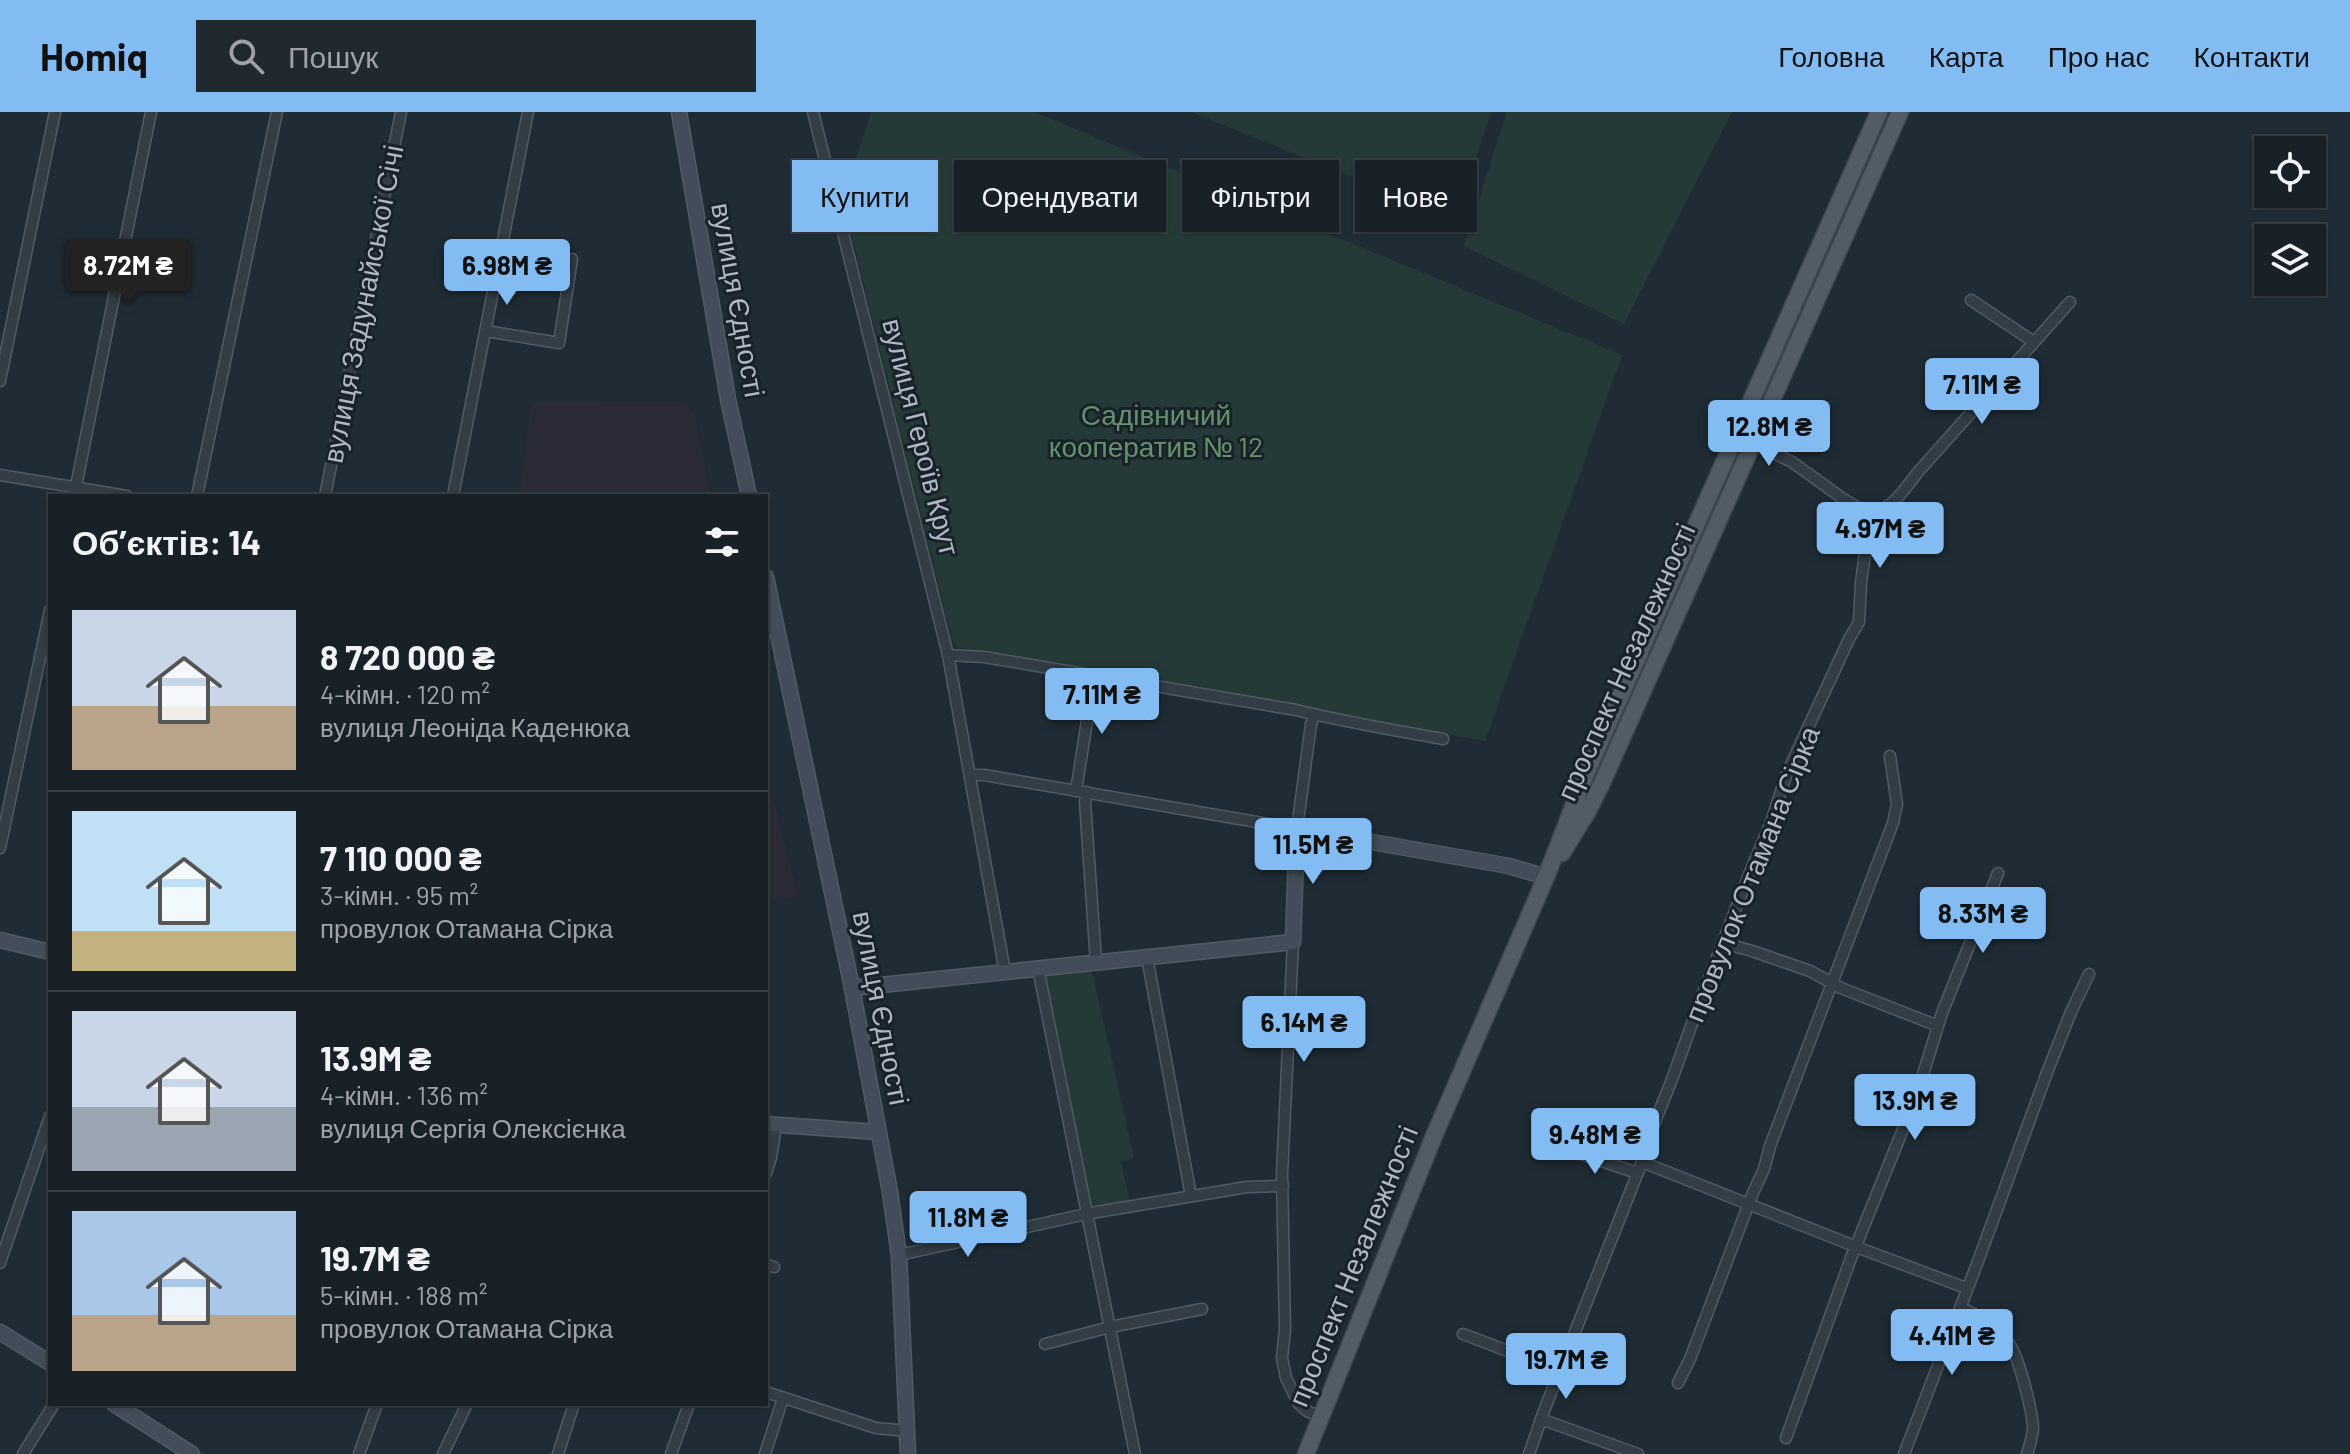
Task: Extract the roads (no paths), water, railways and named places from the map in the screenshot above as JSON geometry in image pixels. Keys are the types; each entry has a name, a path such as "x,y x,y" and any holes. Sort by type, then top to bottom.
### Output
{"main road":[{"name":"вулиця Єдності","path":"679,112 728,399 749,494"},
{"name":"проспект Незалежності","path":"1306,1454 1434,1136 1546,877 1582,783 1879,112"},
{"name":"проспект Незалежності","path":"1546,877 1599,790 1900,112"},
{"name":"вулиця Єдності","path":"768,587 852,988 899,1255 908,1454"},
{"path":"1582,783 1599,790"},
{"path":"852,988 1293,942 1297,829 1509,866 1546,877"},
{"path":"0,940 48,952"},
{"path":"771,1125 878,1132"},
{"path":"0,1332 48,1362"},
{"path":"117,1406 192,1454"}],"street":[{"path":"0,381 55,112"},
{"path":"74,492 151,112"},
{"path":"197,494 277,112"},
{"name":"вулиця Задунайської Січі","path":"325,494 401,112"},
{"path":"453,494 528,112"},
{"name":"вулиця Героїв Крут","path":"813,112 948,655 1005,972"},
{"path":"486,331 559,343 572,259"},
{"path":"1971,300 2034,342"},
{"path":"1736,435 1792,462 1870,515 1884,510 1899,498 1918,472 2070,302"},
{"path":"0,475 74,492 100,494"},
{"name":"провулок Отамана Сірка","path":"1529,1454 1747,878 1770,825 1787,773 1859,622 1870,515"},
{"path":"0,848 48,620"},
{"path":"948,655 984,657 1341,718 1443,739"},
{"path":"1094,676 1081,792 1085,802 1096,962"},
{"path":"970,775 1297,829 1314,715"},
{"path":"1678,1383 1764,1169 1896,814 1890,756"},
{"path":"1786,1438 1856,1246 1916,1097 1938,1026 1998,873"},
{"path":"1293,942 1283,1186 1283,1368 1299,1404 1320,1417"},
{"path":"1723,943 1801,968 1938,1026"},
{"path":"1147,957 1191,1196"},
{"path":"1038,968 1135,1454"},
{"path":"1904,1454 2048,1070 2089,974"},
{"path":"0,1263 48,1122"},
{"path":"768,1167 771,1125"},
{"path":"1566,1149 1637,1173"},
{"path":"1642,1162 1966,1288"},
{"path":"899,1255 1086,1214 1247,1187 1283,1186"},
{"path":"1960,1308 1973,1313 2002,1336 2014,1352 2032,1419 2033,1432 2027,1454"},
{"path":"1045,1344 1110,1327 1202,1309"},
{"path":"1463,1334 1560,1371"},
{"path":"768,1393 876,1428 908,1431"},
{"path":"765,1454 783,1398"},
{"path":"23,1454 53,1406"},
{"path":"359,1454 376,1406"},
{"path":"443,1454 466,1406"},
{"path":"558,1454 573,1406"},
{"path":"671,1454 688,1406"},
{"path":"1541,1419 1638,1454"}],"park label":[{"name":"Садівничий кооператив № 12","path":"1156,431"}]}
